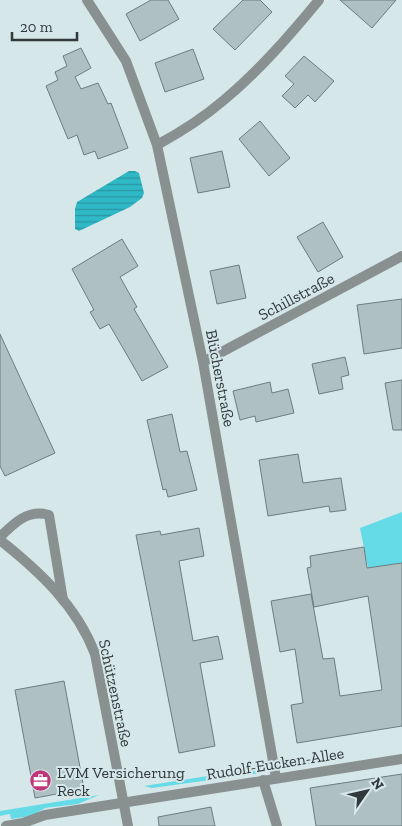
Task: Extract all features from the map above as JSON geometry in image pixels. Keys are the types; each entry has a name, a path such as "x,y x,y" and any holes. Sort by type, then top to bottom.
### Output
{"street":[{"name":"Blücherstraße","path":"86,0 126,61 157,145 203,362 276,778"},
{"path":"157,145 193,124 225,100 261,65 319,0"},
{"name":"Schillstraße","path":"203,362 402,256"},
{"path":"0,538 18,519 40,512 49,515 63,600"},
{"name":"Schützenstraße","path":"0,538 34,567 63,600 89,637 95,654 128,826"},
{"name":"Rudolf-Eucken-Allee","path":"6,826 45,815 402,759"},
{"path":"263,780 277,826"}],"shaded area":[{"path":"129,171 139,173 144,193 142,198 130,207 79,231 75,229 77,202"},
{"path":"402,512 402,563 368,568 360,528"},
{"path":"335,755 337,760 296,766 291,765 293,762"},
{"path":"260,768 261,773 152,788 144,786"},
{"path":"99,795 78,804 45,808 32,816 11,819 10,814 0,816 0,811"}],"building":[{"path":"151,0 168,0 179,19 140,41 126,14"},
{"path":"243,0 260,0 272,12 235,50 213,29"},
{"path":"340,0 396,0 372,28"},
{"path":"81,48 91,68 75,77 81,89 98,83 108,104 111,103 128,148 98,159 95,151 84,155 77,135 68,139 46,86 58,80 55,72 67,66 63,56"},
{"path":"193,49 204,79 165,92 155,63"},
{"path":"304,56 334,81 315,102 308,95 295,108 282,96 294,84 285,76"},
{"path":"260,121 290,158 269,176 239,139"},
{"path":"222,151 230,187 198,193 190,158"},
{"path":"323,222 343,257 318,272 297,237"},
{"path":"122,239 138,266 120,277 137,307 134,309 168,367 142,381 109,324 100,329 90,312 94,310 72,269"},
{"path":"239,265 246,298 217,304 210,271"},
{"path":"402,299 402,348 364,354 357,305"},
{"path":"0,334 55,453 5,476 0,466"},
{"path":"345,357 349,375 341,377 343,389 319,394 312,364"},
{"path":"402,380 402,430 393,430 385,383"},
{"path":"270,382 272,393 288,389 294,413 256,422 255,416 240,420 233,391"},
{"path":"172,414 180,452 187,451 197,490 168,497 166,489 163,490 147,420"},
{"path":"298,454 303,483 341,478 346,510 330,512 329,506 268,516 259,460"},
{"path":"199,528 204,556 179,561 193,641 218,636 223,659 200,663 215,746 179,753 136,535 160,531 161,535"},
{"path":"364,547 367,568 402,563 402,726 297,743 291,705 303,703 295,649 280,652 271,601 311,594 323,659 334,658 340,696 382,690 368,596 314,607 307,568 311,567 310,556"},
{"path":"64,681 84,789 35,798 15,690"},
{"path":"402,774 402,826 316,826 310,788"},
{"path":"211,807 215,826 159,826 158,817"}],"place":[{"name":"LVM Versicherung Reck","path":"41,781"}]}
